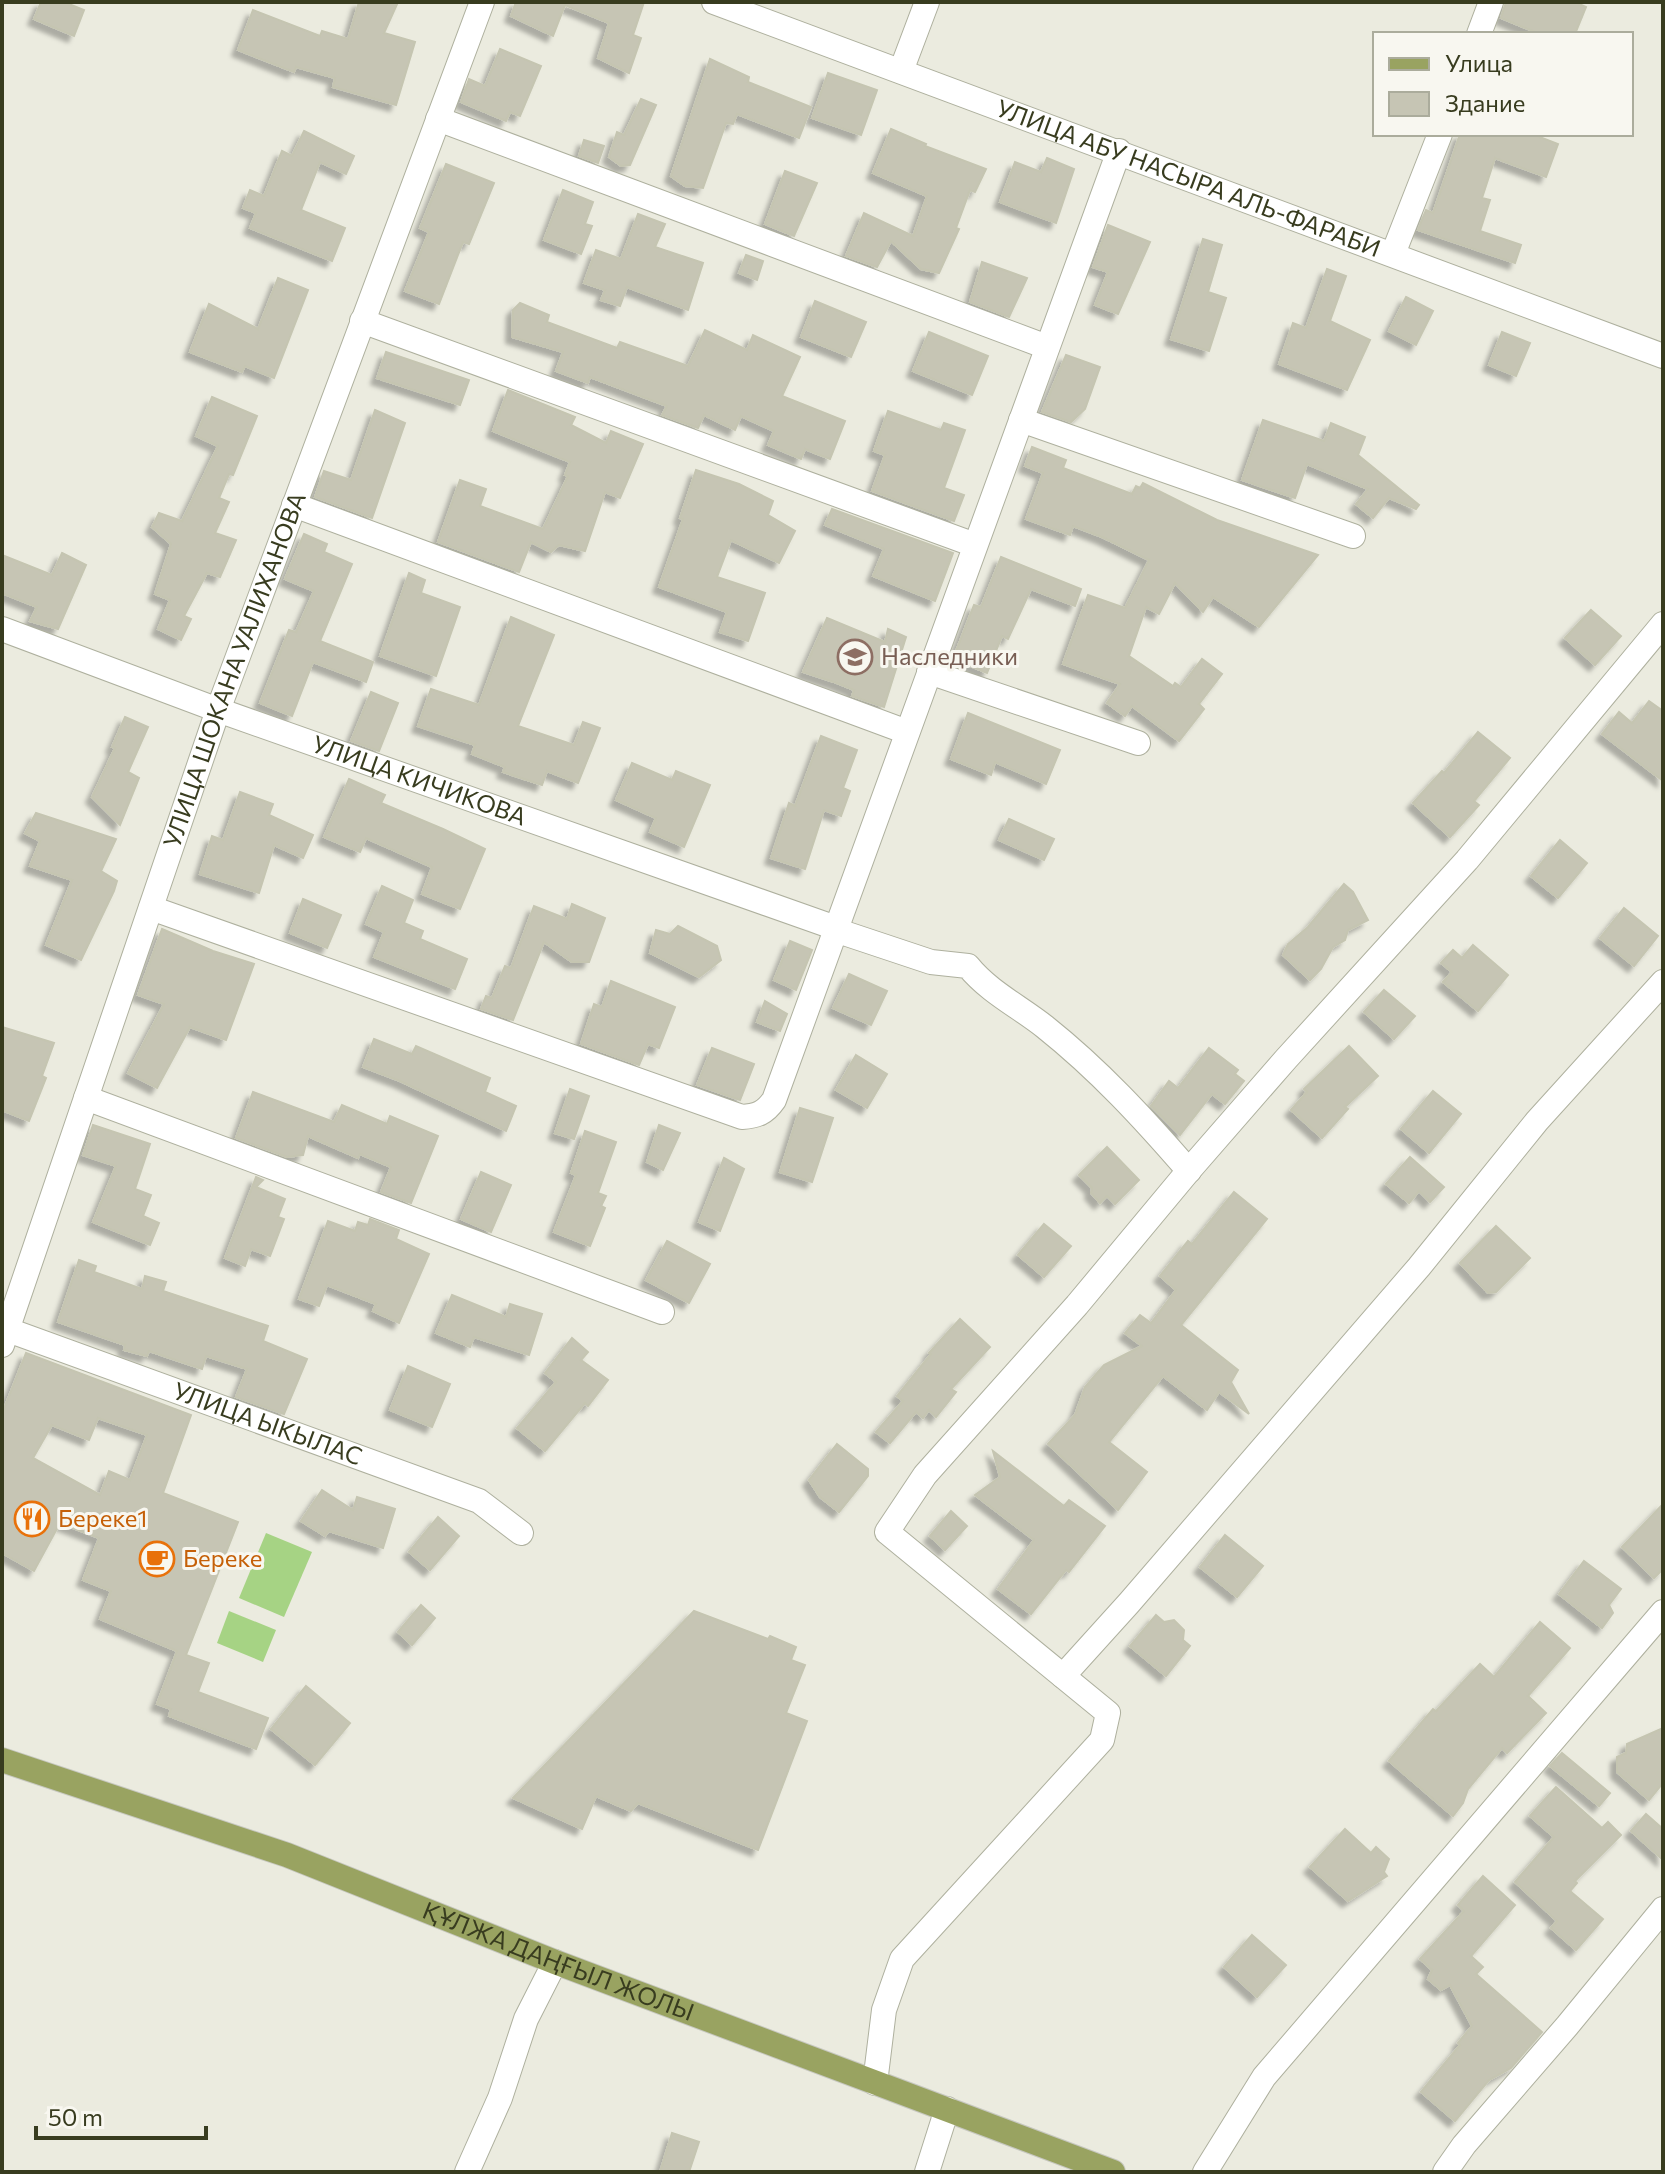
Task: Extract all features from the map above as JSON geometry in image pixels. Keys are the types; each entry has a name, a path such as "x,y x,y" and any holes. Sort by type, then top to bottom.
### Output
{"main road":[{"name":"ҚҰЛЖА ДАҢҒЫЛ ЖОЛЫ","path":"2,1760 287,1855 555,1962 1113,2172"}],"street":[{"name":"УЛИЦА ШОКАНА УАЛИХАНОВА","path":"5,1338 218,710 482,2"},
{"name":"УЛИЦА АБУ НАСЫРА АЛЬ-ФАРАБИ","path":"714,2 1663,356"},
{"path":"901,71 927,2"},
{"path":"1480,32 1491,2"},
{"path":"438,119 1047,347"},
{"path":"1393,254 1439,136"},
{"path":"151,908 742,1117 756,1116 767,1110 774,1100 1119,151"},
{"path":"362,321 975,545"},
{"path":"1021,420 1353,536"},
{"path":"294,505 907,732"},
{"path":"875,2083 884,2010 902,1959 1102,1740 1108,1713 887,1532 925,1475 1077,1305 1189,1171 1467,860 1663,624"},
{"name":"УЛИЦА КИЧИКОВА","path":"2,629 218,710 835,929 931,962 968,966 978,979 1046,1028 1134,1106 1189,1171"},
{"path":"929,672 1138,743"},
{"path":"1063,1676 1419,1267 1537,1121 1663,982"},
{"path":"86,1098 662,1312"},
{"name":"УЛИЦА ЫКЫЛАС","path":"5,1338 479,1501 521,1533"},
{"path":"1205,2172 1264,2077 1663,1612"},
{"path":"1445,2172 1464,2145 1663,1909"},
{"path":"467,2172 500,2098 526,2019 555,1962"},
{"path":"927,2172 947,2109"}],"shaded area":[{"path":"266,1533 312,1552 284,1617 239,1598"},
{"path":"229,1611 276,1630 263,1662 217,1643"}],"building":[{"path":"41,2 64,2 84,10 74,36 34,19"},
{"path":"359,2 398,2 384,33 415,42 396,105 333,87 335,78 296,67 294,72 238,50 253,10 320,36 322,31 348,39"},
{"path":"516,2 644,2 633,35 641,38 629,73 598,58 609,23 565,5 553,36 511,16"},
{"path":"1506,2 1575,2 1586,7 1576,32 1535,32 1501,18"},
{"path":"500,49 541,66 520,116 510,112 506,121 461,102 469,79 485,86"},
{"path":"710,59 749,77 748,82 811,107 799,138 737,114 733,124 726,123 703,188 685,186 671,176"},
{"path":"828,73 877,90 861,135 812,118"},
{"path":"641,99 656,105 630,165 621,166 609,157 617,132 624,135"},
{"path":"891,129 925,146 986,169 975,192 970,190 956,228 959,229 939,273 921,269 891,241 877,267 846,256 864,213 913,236 927,196 873,173"},
{"path":"304,131 354,156 346,174 320,162 301,210 345,228 332,261 250,228 256,213 243,208 250,190 264,196 282,151 292,156"},
{"path":"1459,136 1537,136 1558,144 1546,177 1495,158 1482,198 1490,200 1480,231 1521,245 1515,263 1418,230 1426,210 1433,213"},
{"path":"584,140 604,146 598,163 579,156"},
{"path":"1047,158 1074,169 1056,223 1000,202 1015,162 1041,172"},
{"path":"446,164 494,183 469,244 463,242 439,304 405,291 429,232 420,228"},
{"path":"785,171 817,183 794,236 765,224"},
{"path":"563,190 593,202 585,224 592,226 581,254 544,240"},
{"path":"638,214 665,224 655,247 703,263 688,310 627,287 620,306 601,300 605,290 584,283 596,250 621,259"},
{"path":"1108,225 1150,242 1118,314 1095,305 1108,272 1093,267"},
{"path":"1203,239 1222,245 1208,292 1226,298 1209,351 1171,339"},
{"path":"746,255 763,261 757,280 739,273"},
{"path":"982,262 1027,278 1009,317 970,302"},
{"path":"1327,269 1346,276 1330,321 1370,340 1347,390 1279,364 1293,323 1306,328"},
{"path":"278,278 308,290 274,378 245,366 242,372 190,352 209,304 258,329"},
{"path":"1406,297 1433,311 1416,345 1389,331"},
{"path":"815,301 866,322 851,357 801,337"},
{"path":"520,303 549,315 547,322 617,348 620,342 688,366 705,330 747,350 753,335 800,357 782,396 845,421 830,459 805,449 801,459 768,445 774,431 741,416 735,430 704,415 698,428 662,415 667,406 590,377 588,383 556,371 563,352 512,337 513,310"},
{"path":"929,332 988,356 972,395 913,371"},
{"path":"1502,332 1530,343 1516,376 1489,365"},
{"path":"386,352 469,380 460,405 377,378"},
{"path":"1066,355 1100,367 1085,409 1071,422 1042,412"},
{"path":"508,390 575,417 571,425 606,443 611,431 643,444 620,498 605,492 585,551 559,545 551,552 531,542 519,572 438,542 460,480 486,489 480,506 543,529 568,476 565,475 570,462 493,431"},
{"path":"212,397 257,416 233,475 229,474 219,498 229,502 215,533 236,540 220,577 207,573 184,616 191,619 181,640 158,629 170,600 155,594 171,544 152,527 159,513 182,521 218,446 196,436"},
{"path":"375,410 405,423 372,518 315,497 324,471 351,480"},
{"path":"888,411 941,430 944,423 965,430 944,488 964,495 954,521 872,491 885,455 874,451"},
{"path":"1263,420 1324,441 1331,423 1365,437 1358,455 1419,505 1416,509 1389,498 1373,518 1356,504 1368,489 1307,464 1295,498 1242,480"},
{"path":"1032,447 1066,460 1063,468 1132,494 1136,486 1140,488 1143,483 1217,520 1318,555 1259,627 1213,597 1203,612 1175,583 1159,614 1146,607 1129,656 1173,686 1175,683 1181,687 1202,659 1222,674 1199,704 1204,709 1179,741 1132,706 1125,716 1107,703 1120,684 1063,664 1088,595 1125,608 1149,560 1073,526 1070,535 1026,519 1043,473 1025,466"},
{"path":"696,470 739,484 773,501 768,515 795,531 779,563 731,540 717,577 765,593 748,641 720,632 727,612 659,587"},
{"path":"832,509 953,553 935,601 873,576 884,549 825,525"},
{"path":"304,534 327,544 324,552 352,564 320,641 373,662 366,682 313,662 292,716 260,703 289,630 296,632 314,591 285,579"},
{"path":"62,553 86,565 58,629 30,621 37,607 2,593 2,555 52,575"},
{"path":"1001,557 1081,589 1075,606 1031,589 1008,639 1002,636 987,673 953,659 974,605 981,607"},
{"path":"409,573 425,580 421,593 460,607 436,676 380,656"},
{"path":"1591,610 1621,636 1595,665 1565,638"},
{"path":"511,617 554,635 518,726 574,745 583,722 600,728 578,783 547,771 542,785 503,772 505,767 472,754 475,745 418,726 431,689 479,705"},
{"name":"Наследники","path":"827,618 885,642 888,629 906,637 884,707 852,696 854,690 803,672"},
{"path":"371,692 398,703 379,751 351,741"},
{"path":"1649,701 1663,711 1663,781 1602,734 1619,712 1632,723"},
{"path":"968,713 1060,750 1046,784 995,762 991,775 951,759"},
{"path":"125,717 148,727 128,772 139,778 120,825 92,797 115,748 112,747"},
{"path":"1478,732 1510,758 1474,801 1479,805 1450,837 1413,803 1442,771 1444,773"},
{"path":"821,736 857,750 843,788 850,791 841,816 824,810 805,869 771,858 789,803 795,806"},
{"path":"632,763 672,780 676,771 710,785 684,847 650,832 656,818 616,800"},
{"path":"349,779 385,795 381,803 485,849 460,909 422,894 432,867 366,838 360,852 324,837"},
{"path":"240,792 273,804 269,815 313,835 303,858 274,845 259,893 200,874 212,836 223,840"},
{"path":"36,813 116,839 101,871 117,881 81,960 46,945 72,880 30,866 40,841 25,833"},
{"path":"1009,819 1054,839 1044,860 999,840"},
{"path":"1560,840 1587,863 1558,898 1531,876"},
{"path":"1344,884 1353,892 1368,920 1348,930 1345,940 1333,947 1321,969 1310,980 1283,955 1288,944 1308,927"},
{"path":"382,886 413,900 404,923 423,931 420,939 467,959 455,989 374,957 384,932 366,924"},
{"path":"303,899 341,915 327,948 290,933"},
{"path":"572,904 605,918 589,962 572,962 544,942 513,1020 481,1009 486,996 492,998 505,966 511,968 534,906 567,919"},
{"path":"1624,908 1658,936 1634,966 1600,938"},
{"path":"678,926 717,946 721,960 699,977 650,953 656,930 670,934"},
{"path":"162,929 213,951 254,964 226,1040 190,1027 157,1088 128,1073 164,1004 138,995"},
{"path":"790,941 812,950 796,990 774,980"},
{"path":"1473,945 1508,975 1478,1011 1443,982 1452,972 1441,963 1453,950 1462,958"},
{"path":"849,974 887,991 871,1025 833,1008"},
{"path":"611,981 675,1007 659,1048 648,1044 639,1065 581,1044 594,1004 602,1007"},
{"path":"1384,990 1415,1016 1394,1039 1364,1012"},
{"path":"765,1001 787,1014 780,1031 757,1022"},
{"path":"2,1027 54,1043 42,1076 46,1078 29,1121 2,1110"},
{"path":"374,1039 412,1054 416,1046 490,1078 485,1092 516,1106 506,1131 363,1067"},
{"path":"1349,1046 1378,1076 1345,1107 1348,1109 1322,1138 1291,1110 1307,1092 1304,1089"},
{"path":"712,1048 754,1064 740,1100 697,1085"},
{"path":"1209,1048 1238,1070 1235,1074 1244,1081 1225,1104 1212,1094 1180,1135 1151,1106 1169,1081 1178,1088"},
{"path":"856,1055 887,1074 867,1108 836,1090"},
{"path":"570,1089 589,1096 574,1139 555,1133"},
{"path":"1433,1091 1461,1114 1429,1153 1401,1129"},
{"path":"253,1092 334,1122 342,1105 387,1124 390,1116 438,1136 411,1203 381,1192 391,1167 360,1154 358,1158 308,1136 303,1155 287,1157 236,1138"},
{"path":"800,1108 833,1118 812,1182 780,1172"},
{"path":"93,1125 150,1144 135,1189 151,1195 143,1216 159,1223 150,1245 93,1222 116,1166 83,1155"},
{"path":"659,1125 680,1133 663,1170 647,1162"},
{"path":"585,1131 616,1142 598,1193 606,1196 601,1206 605,1208 590,1246 554,1232 576,1175 571,1173"},
{"path":"1107,1147 1139,1180 1115,1204 1107,1196 1100,1203 1091,1193 1092,1188 1079,1175"},
{"path":"1410,1157 1444,1187 1430,1202 1419,1191 1409,1203 1386,1184"},
{"path":"724,1158 744,1169 720,1231 699,1222"},
{"path":"481,1172 511,1185 491,1232 461,1219"},
{"path":"256,1177 263,1180 256,1187 285,1199 278,1217 284,1219 270,1256 251,1249 245,1266 225,1258"},
{"path":"1234,1192 1267,1219 1181,1325 1238,1370 1231,1382 1249,1414 1219,1392 1207,1410 1163,1376 1109,1442 1147,1472 1118,1510 1048,1444 1075,1415 1085,1387 1104,1365 1142,1346 1125,1333 1140,1315 1151,1323 1176,1290 1160,1276 1188,1241 1192,1244"},
{"path":"370,1219 399,1230 396,1239 429,1254 399,1323 373,1311 376,1304 327,1285 319,1306 299,1299 328,1221 355,1231 358,1222 368,1225"},
{"path":"1044,1224 1071,1246 1044,1277 1018,1255"},
{"path":"1496,1226 1530,1258 1496,1292 1488,1293 1460,1263"},
{"path":"667,1241 710,1264 689,1303 646,1280"},
{"path":"79,1260 96,1266 94,1272 142,1289 145,1276 166,1282 163,1291 268,1326 263,1341 307,1359 284,1414 236,1397 247,1369 206,1356 202,1369 149,1351 147,1356 124,1350 125,1345 58,1322"},
{"path":"452,1295 506,1317 510,1304 542,1314 529,1355 474,1337 470,1347 436,1333"},
{"path":"960,1319 990,1347 951,1389 956,1392 936,1417 929,1410 923,1418 916,1412 890,1443 876,1432 903,1401 897,1396 929,1353"},
{"path":"572,1338 588,1352 581,1360 608,1380 545,1451 517,1428 556,1382 545,1373"},
{"path":"26,1353 191,1415 163,1493 238,1522 186,1655 209,1663 198,1692 268,1718 256,1749 169,1716 171,1709 157,1704 177,1651 100,1619 111,1591 83,1580 99,1538 60,1523 34,1571 2,1553 2,1414","holes":["98,1418 147,1435 130,1480 109,1471 100,1495 33,1458 52,1425 89,1440"]},
{"path":"408,1366 450,1384 432,1427 390,1410"},
{"path":"837,1444 868,1469 868,1476 839,1512 820,1497 809,1480"},
{"path":"993,1451 1064,1506 1069,1500 1105,1526 1031,1614 998,1589 1034,1540 975,1495 1000,1477"},
{"path":"322,1490 353,1510 357,1497 395,1509 383,1548 329,1531 325,1536 301,1521"},
{"path":"1663,1504 1663,1569 1654,1578 1622,1547"},
{"path":"951,1511 967,1526 945,1550 930,1536"},
{"path":"438,1517 459,1536 430,1570 409,1552"},
{"path":"1225,1535 1263,1566 1237,1597 1200,1567"},
{"path":"1584,1561 1621,1589 1609,1605 1613,1613 1602,1628 1559,1594"},
{"path":"421,1605 435,1618 412,1645 398,1632"},
{"path":"694,1611 796,1647 791,1660 805,1665 786,1713 807,1721 758,1850 638,1803 631,1811 596,1796 582,1829 513,1798"},
{"path":"1156,1615 1164,1622 1174,1620 1184,1630 1183,1640 1190,1646 1166,1676 1130,1646"},
{"path":"1540,1622 1570,1648 1528,1696 1546,1713 1507,1753 1502,1748 1468,1789 1463,1803 1453,1816 1389,1761 1433,1709 1436,1711 1480,1664 1494,1677"},
{"path":"306,1686 350,1723 315,1765 271,1729"},
{"path":"1663,1728 1663,1783 1649,1800 1617,1772 1617,1757 1626,1753 1627,1744"},
{"path":"1562,1753 1610,1793 1599,1806 1550,1766"},
{"path":"1556,1787 1602,1828 1608,1822 1621,1835 1575,1881 1577,1883 1570,1891 1603,1919 1576,1950 1551,1928 1557,1921 1515,1882 1554,1837 1530,1816"},
{"path":"1646,1814 1663,1829 1663,1860 1631,1831"},
{"path":"1345,1829 1371,1853 1376,1847 1389,1859 1384,1872 1387,1876 1348,1901 1310,1867"},
{"path":"1483,1876 1515,1905 1471,1956 1483,1967 1476,1974 1542,2032 1511,2068 1489,2080 1455,2121 1421,2092 1472,2026 1450,1985 1441,1990 1428,1979 1432,1970 1420,1959 1464,1911 1458,1905"},
{"path":"1252,1935 1286,1965 1257,1997 1224,1967"},
{"path":"672,2133 699,2142 689,2172 660,2172"}],"place":[{"name":"Наследники","path":"855,657"},
{"name":"Береке1","path":"32,1519"},
{"name":"Береке","path":"157,1559"}]}
